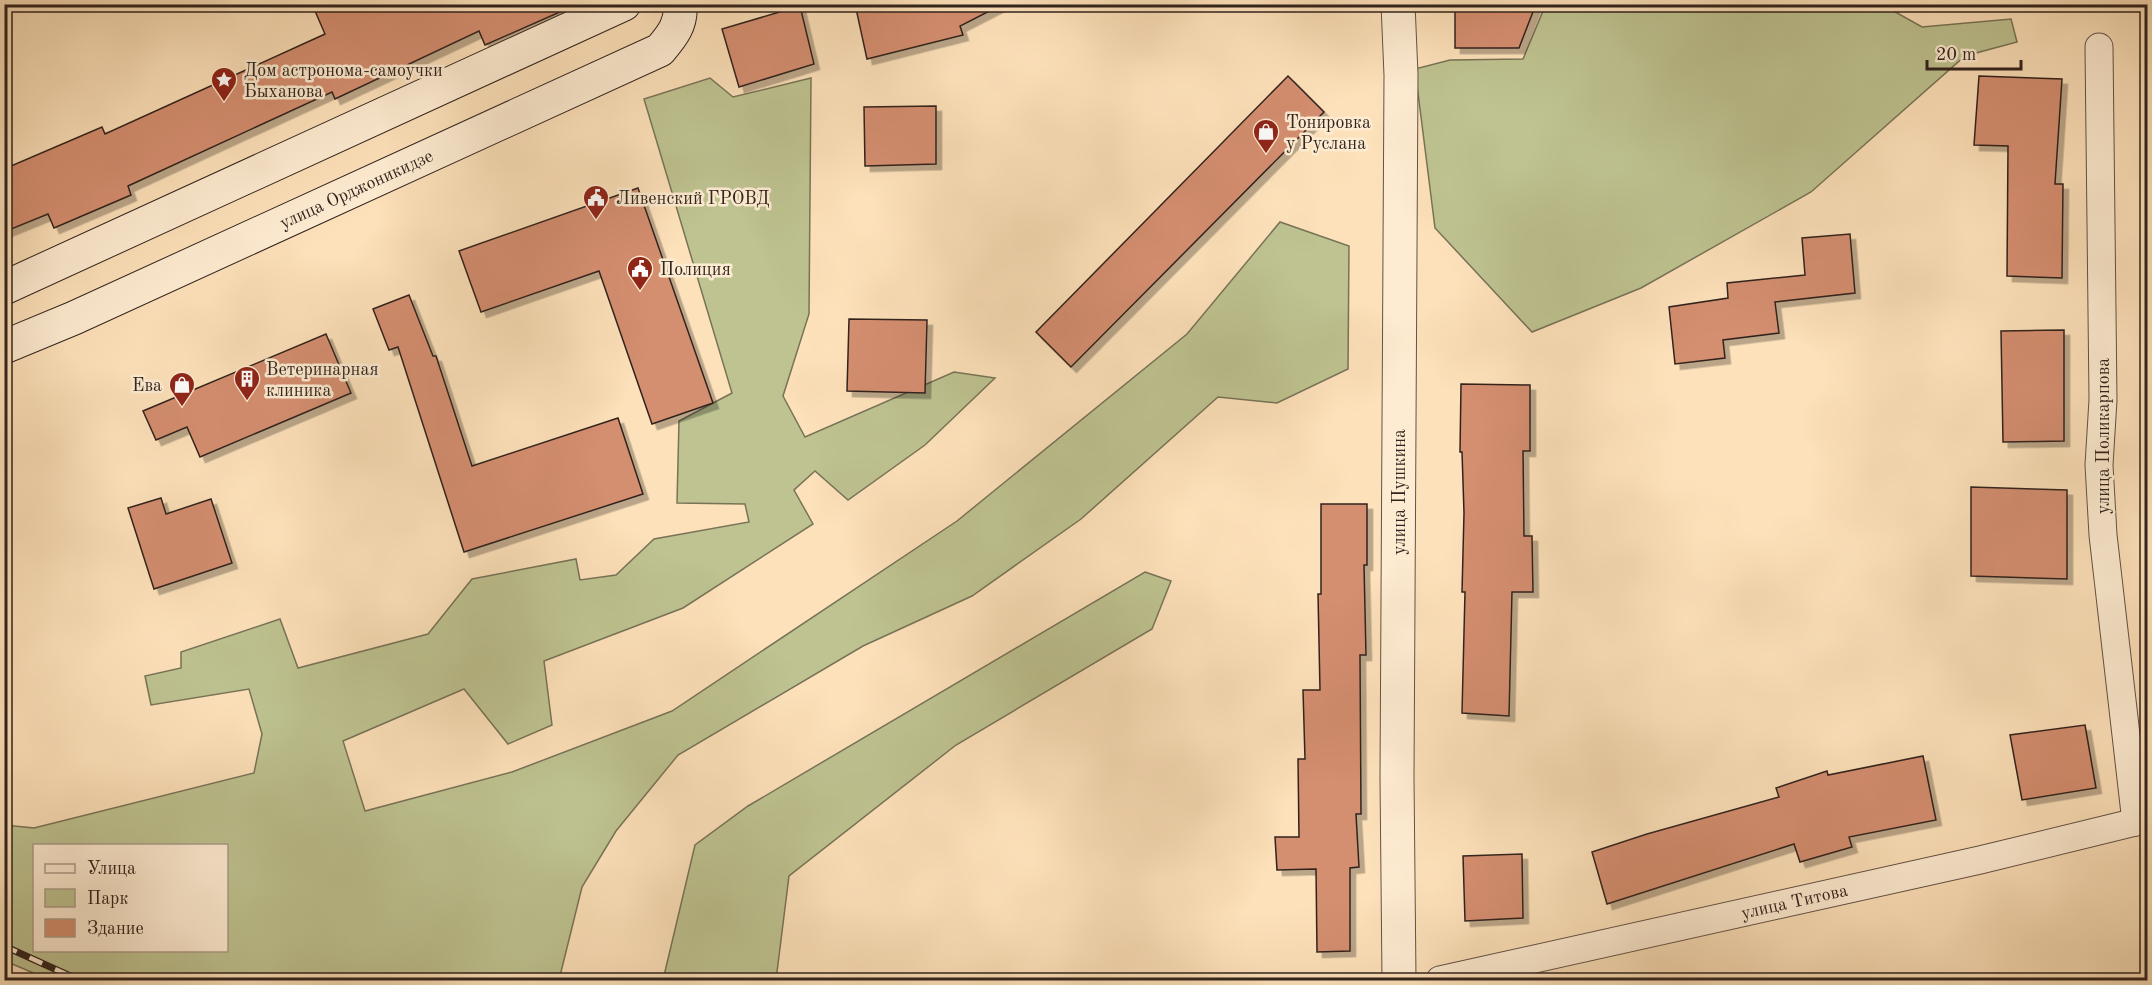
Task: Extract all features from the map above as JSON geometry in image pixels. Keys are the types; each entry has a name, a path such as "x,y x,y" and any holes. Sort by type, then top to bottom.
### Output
{"main road":[{"path":"4,288 624,4"},
{"name":"улица Орджоникидзе","path":"4,347 85,313 660,50 675,32 681,15 680,4"},
{"name":"улица Пушкина","path":"1398,4 1401,75 1397,777 1399,981"}],"street":[{"name":"улица Поликарпова","path":"2099,47 2103,400 2099,465 2103,535 2142,821"},
{"name":"улица Титова","path":"1440,981 1980,860 2142,821"}],"green space":[{"path":"1546,4 1883,5 1922,27 2011,19 2017,42 1965,56 1811,192 1641,288 1532,332 1435,228 1415,69 1450,60 1523,59"},
{"path":"710,78 733,97 811,78 809,314 783,396 805,437 954,372 995,378 925,445 848,500 815,471 794,490 813,524 683,608 544,661 552,725 508,744 464,689 343,741 365,811 512,772 672,711 957,521 1187,334 1280,222 1349,246 1348,369 1277,403 1218,397 1081,519 972,596 863,646 678,755 616,831 582,887 559,980 50,980 5,961 5,825 34,828 254,773 262,734 249,689 151,705 145,676 181,668 181,652 280,619 298,668 428,634 472,579 576,559 580,580 616,575 654,539 749,522 745,504 677,503 679,421 732,393 644,99"},
{"path":"1145,572 1171,581 1152,629 956,745 789,876 776,980 663,980 695,845 748,806"}],"building":[{"path":"312,4 578,4 485,45 479,31 335,99 332,92 128,186 131,195 54,228 48,214 4,232 4,169 102,127 105,134 325,34"},
{"path":"855,4 1003,4 960,26 963,35 867,59"},
{"path":"1455,4 1536,4 1519,48 1455,48"},
{"path":"800,6 814,64 739,87 722,29"},
{"path":"1288,76 1324,112 1071,367 1036,332"},
{"path":"1979,76 2062,79 2055,184 2063,184 2062,278 2007,276 2008,146 1974,145"},
{"path":"936,106 936,164 865,166 864,107"},
{"name":"Полиция","path":"638,188 713,403 652,424 599,271 481,312 459,251"},
{"path":"1850,234 1855,293 1775,302 1779,333 1723,340 1725,358 1675,364 1669,307 1728,298 1727,283 1805,275 1802,238"},
{"path":"409,295 433,356 436,356 472,466 618,418 643,494 464,552 398,347 389,350 373,309"},
{"path":"849,319 927,320 925,393 847,391"},
{"path":"2064,330 2064,441 2003,442 2001,331"},
{"name":"Ветеринарная клиника","path":"326,334 351,393 200,457 187,427 156,440 143,411"},
{"path":"1461,384 1530,385 1530,451 1523,451 1524,536 1532,536 1533,592 1512,592 1509,716 1462,713 1465,592 1462,592 1464,513 1462,452 1460,452"},
{"path":"1971,487 2067,490 2067,579 1971,576"},
{"path":"161,498 166,514 211,499 232,563 154,589 128,508"},
{"path":"1321,504 1367,504 1367,565 1364,565 1366,655 1360,655 1361,814 1356,814 1359,867 1350,868 1350,951 1317,952 1316,869 1277,870 1275,837 1299,837 1298,759 1305,759 1303,690 1320,690 1318,594 1321,594"},
{"path":"2085,725 2096,788 2022,800 2010,735"},
{"path":"1923,756 1936,820 1849,837 1852,847 1800,862 1794,844 1607,904 1592,852 1779,797 1776,788 1827,771 1828,775"},
{"path":"1522,854 1523,918 1465,921 1463,856"}],"railway":[{"path":"4,946 79,980"},
{"path":"4,978 11,980"}],"place":[{"name":"Дом астронома-самоучки Быханова","path":"224,103"},
{"name":"Тонировка у Руслана","path":"1266,155"},
{"name":"Ливенский ГРОВД","path":"596,221"},
{"name":"Полиция","path":"640,292"},
{"name":"Ветеринарная клиника","path":"247,402"},
{"name":"Ева","path":"182,408"}]}
